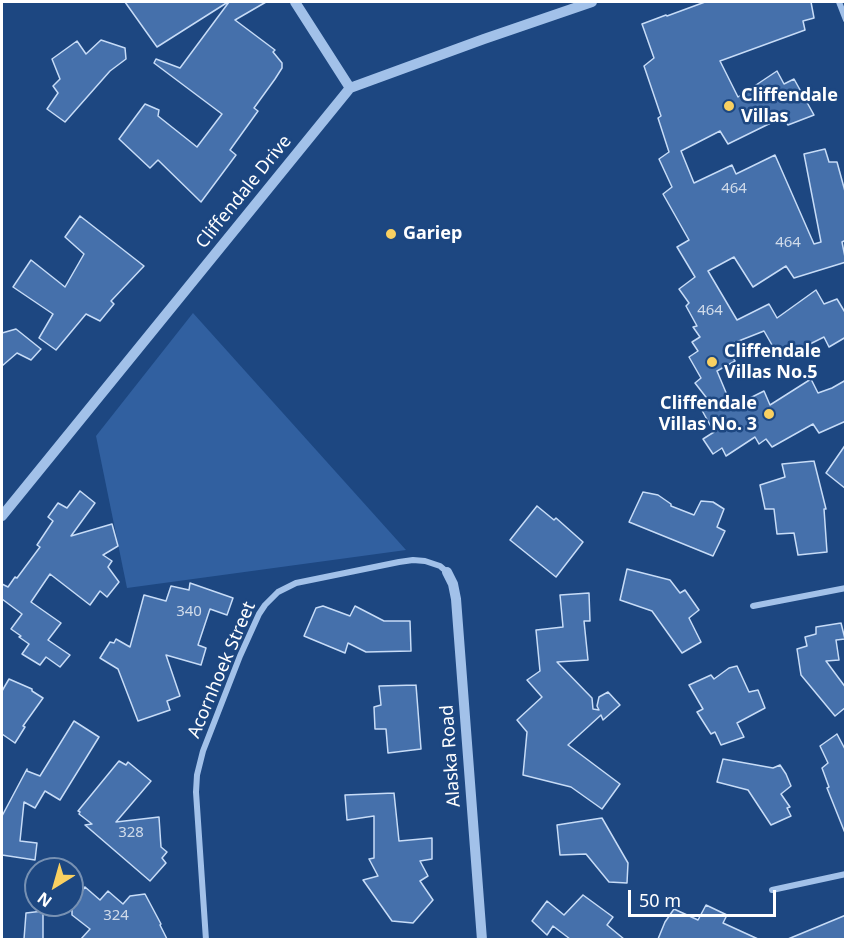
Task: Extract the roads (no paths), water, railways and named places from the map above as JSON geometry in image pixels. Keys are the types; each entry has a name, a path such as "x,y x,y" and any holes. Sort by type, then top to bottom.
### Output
{"street":[{"path":"295,2 350,88 592,2"},
{"path":"839,2 846,20"},
{"name":"Cliffendale Drive","path":"2,516 350,88"},
{"name":"Acornhoek Street","path":"206,939 196,792 197,775 203,751 240,656 265,605 278,592 296,584 381,565 412,560 425,561 440,566 447,572"},
{"name":"Alaska Road","path":"447,572 453,584 456,599 482,939"},
{"path":"753,606 846,588"},
{"path":"772,890 846,874"}],"place":[{"name":"Cliffendale Villas","path":"729,106"},
{"name":"Gariep","path":"391,234"},
{"name":"Cliffendale Villas No.5","path":"712,362"},
{"name":"Cliffendale Villas No. 3","path":"769,414"}]}
